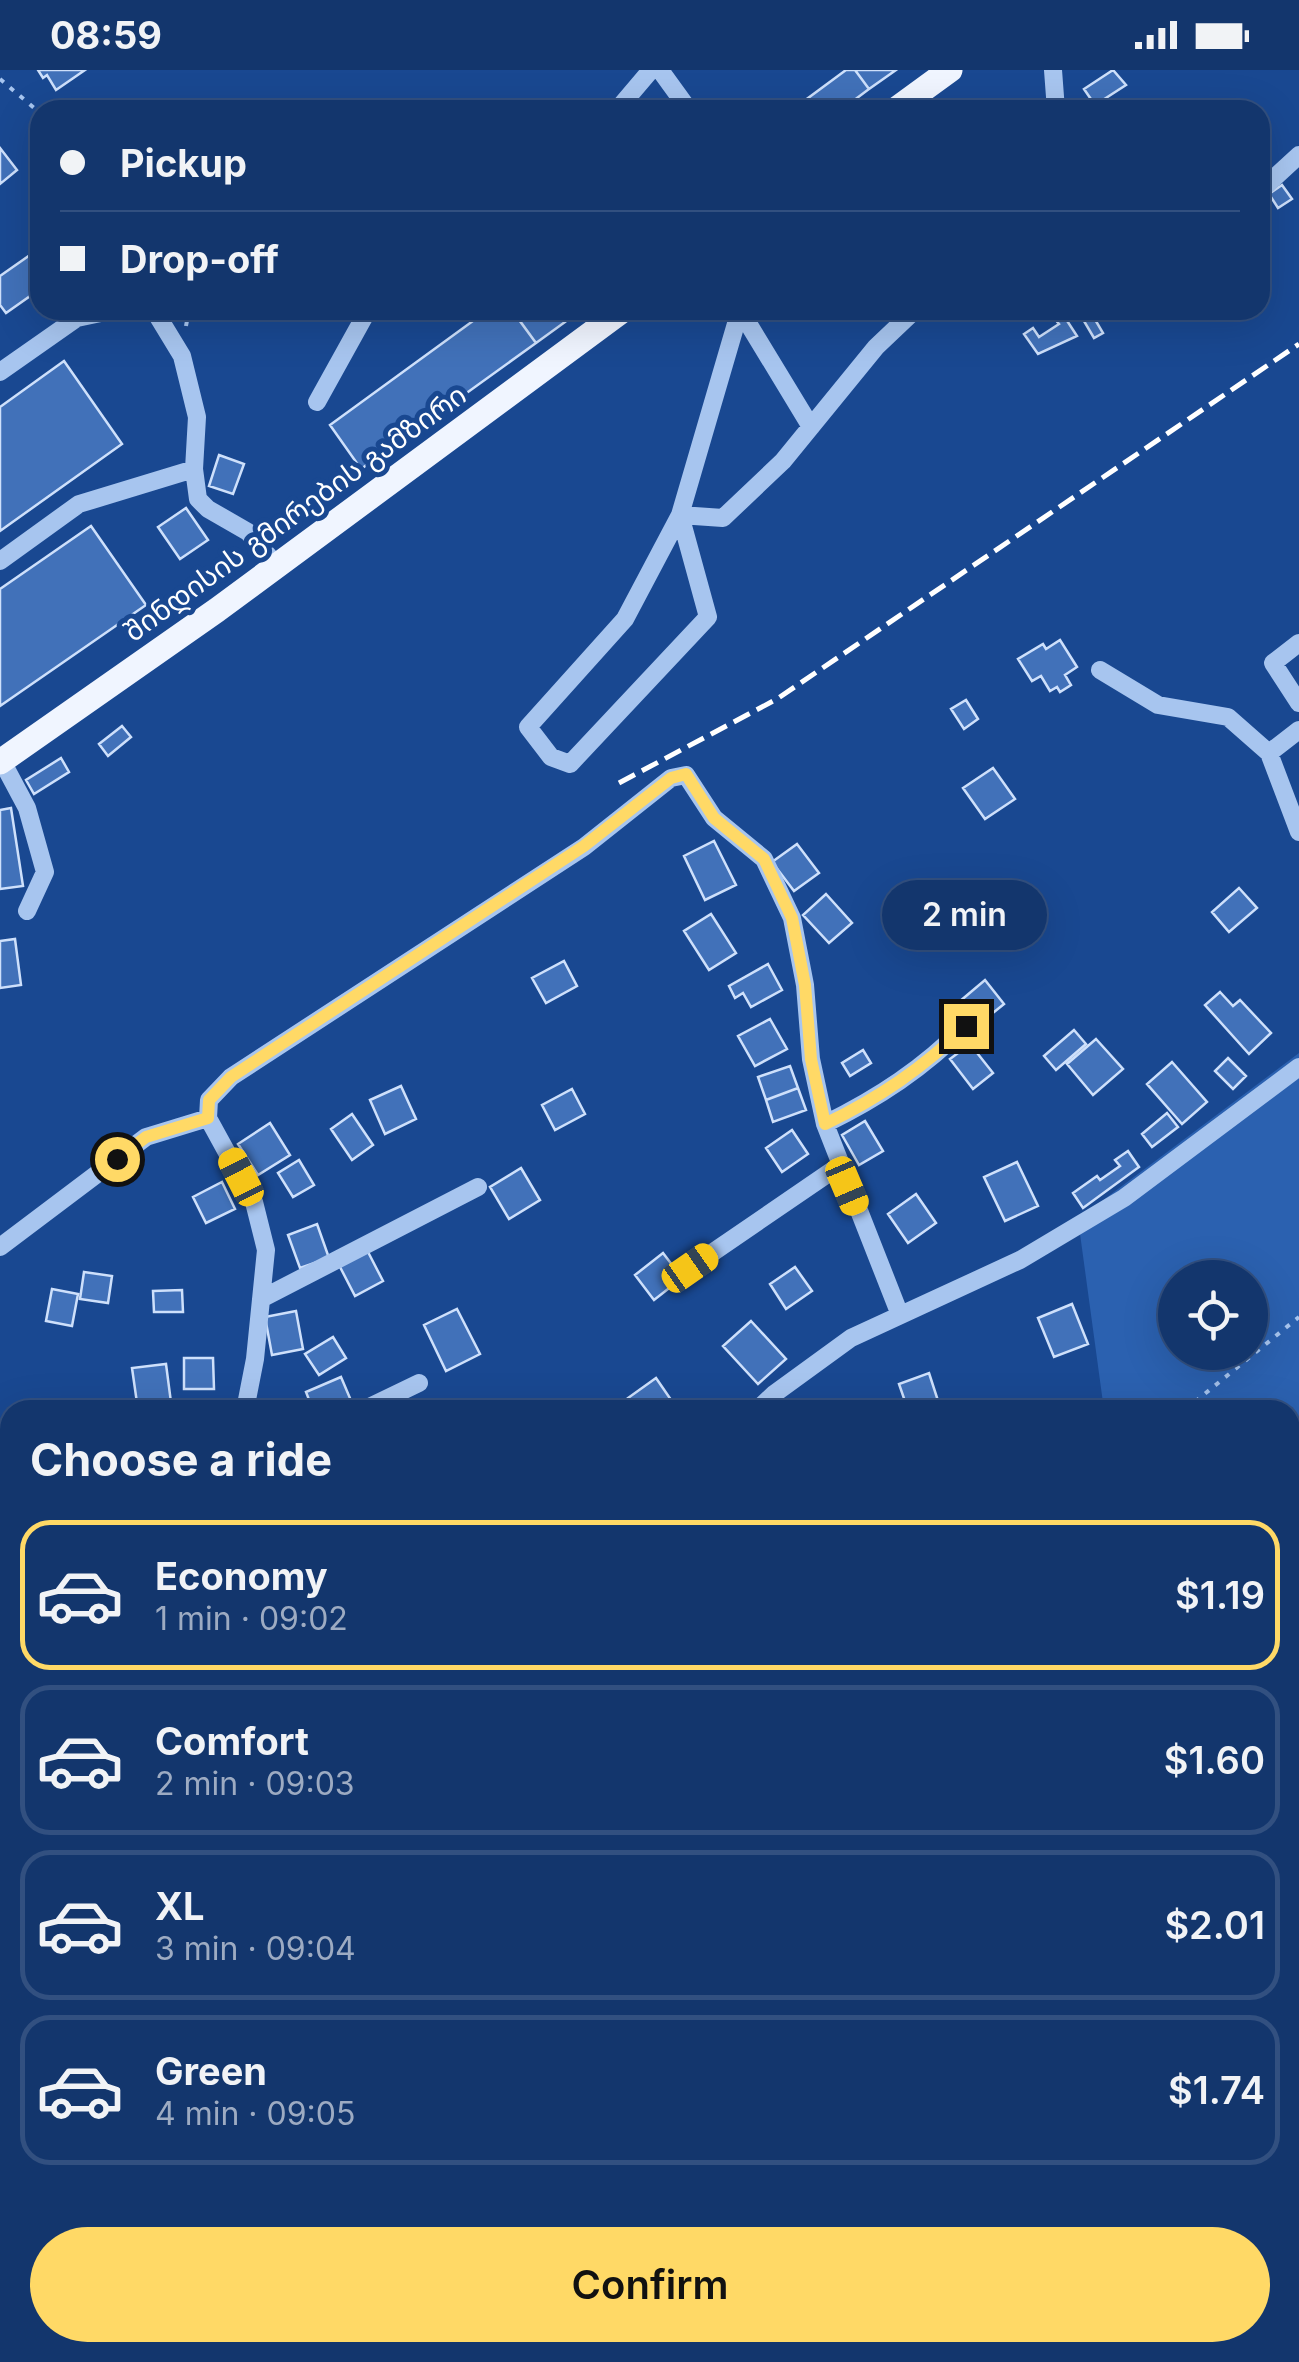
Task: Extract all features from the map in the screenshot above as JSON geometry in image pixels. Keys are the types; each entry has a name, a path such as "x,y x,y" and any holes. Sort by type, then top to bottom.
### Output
{"main road":[{"path":"910,100 950,70"},
{"name":"შინდისის გმირების გამზირი","path":"1,761 277,566 609,320"}],"street":[{"path":"626,100 651,70"},
{"path":"660,70 681,100"},
{"path":"1054,70 1056,100"},
{"path":"1270,182 1299,155"},
{"path":"0,372 74,320"},
{"path":"160,320 182,356 197,417 194,469 198,499 248,532 277,566"},
{"path":"317,402 362,320"},
{"path":"680,515 708,616 570,764 552,756 528,727 625,620 680,515 737,320"},
{"path":"746,320 810,427"},
{"path":"680,515 723,518 782,461 876,347 904,320"},
{"path":"0,561 79,504 194,469"},
{"path":"1299,644 1273,663 1299,703"},
{"path":"1100,670 1158,706 1228,718 1269,753 1299,832"},
{"path":"1269,753 1299,730"},
{"path":"1,761 27,808 45,872 27,911"},
{"path":"247,1400 266,1250 254,1202 208,1118 209,1100 231,1077 584,846 671,778 686,774 714,818 764,859 792,918 805,985 811,1059 825,1124 900,1315"},
{"path":"825,1124 876,1099 934,1058 966,1026"},
{"path":"770,1400 851,1338 1020,1260 1124,1198 1299,1067"},
{"path":"0,1247 146,1137 208,1118"},
{"path":"690,1268 839,1166"},
{"path":"261,1299 478,1187"},
{"path":"383,1400 419,1383"}],"path":[{"path":"0,78 30,104"},
{"path":"1197,1400 1299,1318"}],"shaded area":[{"path":"1299,1053 1299,1400 1103,1400 1078,1219"}],"building":[{"path":"38,70 85,70 56,90 47,75 43,78"},
{"path":"846,70 855,70 869,89 854,100 805,100"},
{"path":"855,70 896,70 869,89"},
{"path":"1113,70 1126,85 1103,100 1092,100 1084,89"},
{"path":"0,148 17,170 0,184"},
{"path":"1282,185 1292,199 1278,208 1270,193"},
{"path":"30,255 30,296 6,313 0,305 0,276"},
{"path":"474,320 519,320 536,343 361,469 330,425"},
{"path":"519,320 564,320 565,322 536,343"},
{"path":"1056,320 1067,320 1077,336 1038,354 1024,334 1033,328 1039,337 1059,324"},
{"path":"1083,320 1095,320 1103,333 1094,338"},
{"path":"64,361 122,444 0,531 0,407"},
{"path":"219,455 244,464 233,494 209,486"},
{"path":"186,508 208,540 180,559 158,527"},
{"path":"91,526 146,605 0,706 0,589"},
{"path":"1060,640 1077,667 1065,675 1071,685 1060,692 1057,687 1050,691 1041,676 1032,681 1018,659 1043,644 1046,649"},
{"path":"966,700 978,719 964,729 951,709"},
{"path":"122,726 131,737 108,756 99,744"},
{"path":"61,758 69,772 34,794 26,780"},
{"path":"993,768 1015,799 985,819 963,788"},
{"path":"11,808 23,886 0,889 0,810"},
{"path":"714,841 736,885 705,900 684,856"},
{"path":"797,844 819,873 794,891 772,862"},
{"path":"1239,888 1257,908 1229,932 1212,912"},
{"path":"826,894 852,923 829,943 803,915"},
{"path":"711,914 736,953 709,970 684,931"},
{"path":"15,939 21,985 0,988 0,941"},
{"path":"564,961 577,986 546,1003 532,978"},
{"path":"768,964 782,990 751,1007 743,993 735,998 729,986"},
{"path":"985,980 1004,1004 978,1025 959,1002"},
{"path":"1220,992 1233,1006 1240,1000 1271,1033 1249,1054 1205,1005"},
{"path":"770,1019 787,1049 755,1066 738,1036"},
{"path":"1074,1030 1086,1044 1056,1070 1044,1056"},
{"path":"1096,1039 1123,1069 1093,1095 1067,1064"},
{"path":"970,1044 993,1073 973,1089 950,1059"},
{"path":"863,1050 871,1063 850,1076 842,1063"},
{"path":"1228,1058 1246,1076 1233,1089 1215,1071"},
{"path":"1172,1062 1207,1102 1182,1124 1147,1084"},
{"path":"790,1066 798,1088 766,1100 758,1077"},
{"path":"401,1086 416,1119 385,1134 370,1100"},
{"path":"798,1088 806,1110 773,1122 766,1100"},
{"path":"572,1089 585,1114 555,1130 542,1105"},
{"path":"1167,1113 1178,1127 1152,1147 1142,1134"},
{"path":"352,1114 373,1145 352,1160 331,1129"},
{"path":"865,1121 883,1151 859,1165 842,1135"},
{"path":"270,1123 290,1155 258,1175 238,1144"},
{"path":"792,1130 808,1154 782,1172 766,1148"},
{"path":"1128,1151 1139,1167 1083,1208 1073,1193 1120,1166 1115,1160"},
{"path":"299,1160 314,1185 293,1197 278,1173"},
{"path":"1017,1162 1038,1206 1005,1221 984,1177"},
{"path":"521,1168 540,1200 509,1219 490,1187"},
{"path":"222,1182 235,1209 206,1223 193,1197"},
{"path":"916,1194 936,1223 908,1243 888,1214"},
{"path":"317,1224 329,1258 300,1268 288,1235"},
{"path":"367,1250 383,1281 355,1296 339,1265"},
{"path":"663,1253 682,1278 654,1300 635,1275"},
{"path":"795,1267 812,1291 786,1309 770,1284"},
{"path":"84,1272 112,1276 108,1303 80,1299"},
{"path":"52,1289 78,1294 72,1326 46,1321"},
{"path":"182,1290 183,1312 154,1312 153,1291"},
{"path":"1072,1304 1088,1344 1054,1357 1038,1318"},
{"path":"457,1309 480,1354 446,1371 424,1325"},
{"path":"296,1311 303,1349 272,1355 265,1317"},
{"path":"751,1321 786,1359 758,1384 723,1346"},
{"path":"333,1337 346,1358 319,1375 305,1354"},
{"path":"184,1358 213,1358 214,1389 184,1389"},
{"path":"166,1364 171,1400 137,1400 132,1368"},
{"path":"929,1373 938,1400 905,1400 899,1384"},
{"path":"341,1377 351,1400 309,1400 306,1392"},
{"path":"656,1378 671,1400 629,1400"}],"railway":[{"path":"619,783 777,699 1299,344"}],"route":[{"path":"117,1159 146,1137 208,1118 209,1100 231,1077 584,846 671,778 686,774 714,818 764,859 792,918 805,985 811,1059 825,1124 876,1099 934,1058 966,1026"}]}
